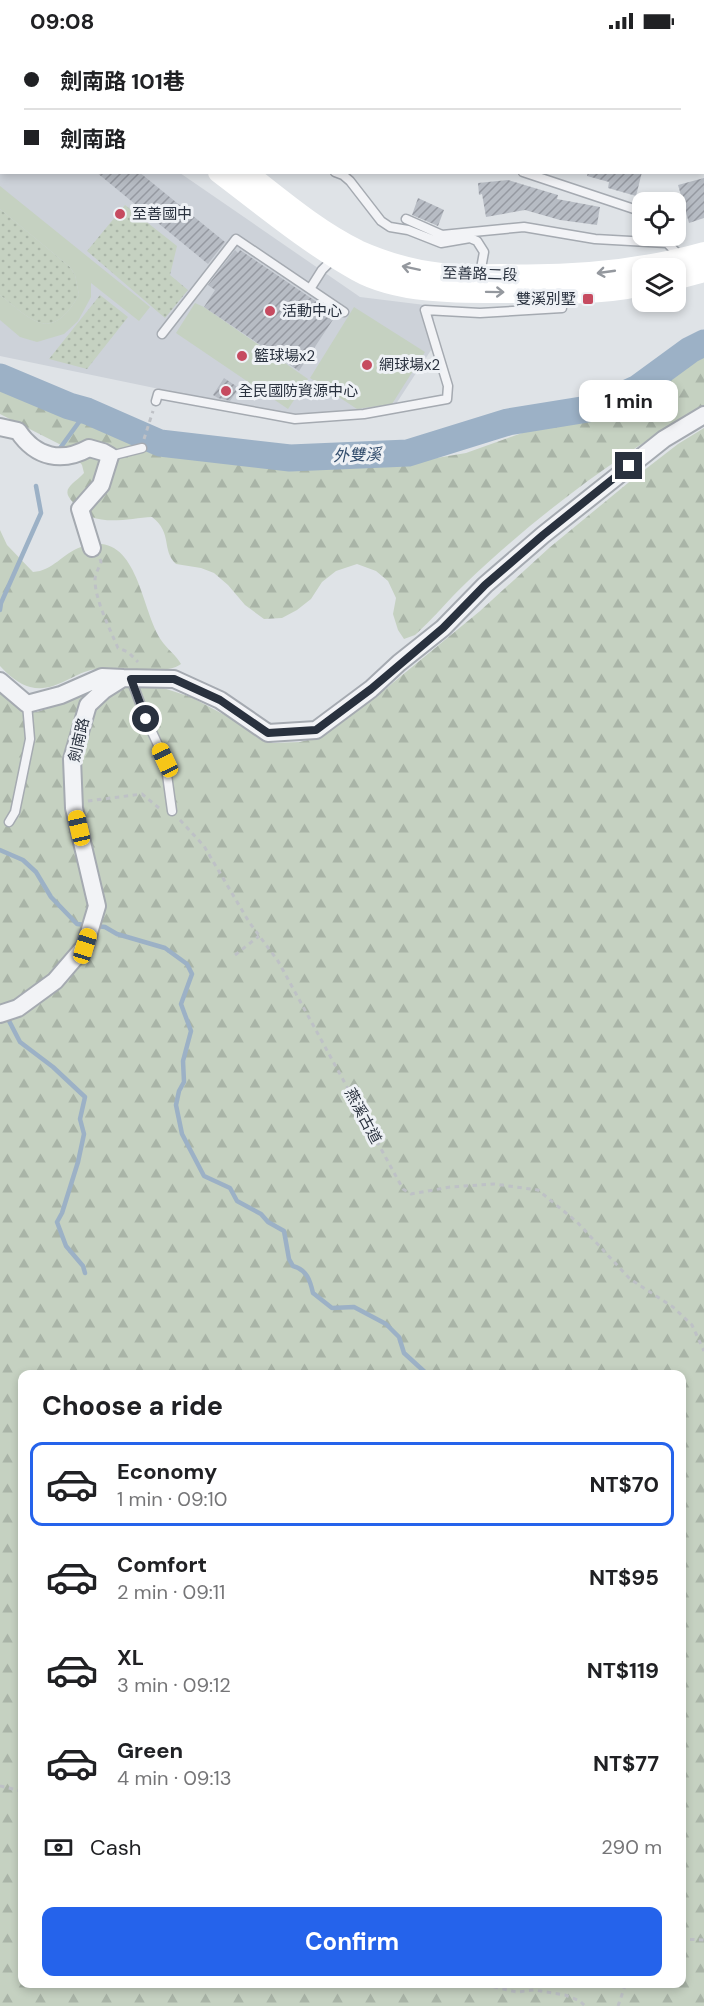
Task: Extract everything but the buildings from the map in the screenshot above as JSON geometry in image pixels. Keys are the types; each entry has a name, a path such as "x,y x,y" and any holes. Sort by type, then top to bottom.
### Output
{"street":[{"name":"至善路二段","path":"222,174 318,246 359,271 398,285 453,292 562,293 632,287"},
{"name":"至善路二段","path":"248,174 302,217 357,250 389,263 441,274 548,276 595,274 669,263 691,267"},
{"path":"0,681 27,704 61,695 102,676 174,679 220,700 268,733 316,730 371,689 443,628 485,585 543,535 664,439 704,415"},
{"path":"0,427 18,431 25,441 50,458 74,456 89,448 110,456 102,485 80,509 92,548"},
{"name":"劍南路","path":"0,1014 18,1008 55,981 85,946 97,906 74,808 72,759 88,705 104,690 127,678"}],"lane":[{"path":"340,174 350,181 381,221 390,227 408,230 441,243 470,238 477,241 484,252 480,275"},
{"path":"529,174 632,208"},
{"path":"406,219 442,235 524,227 595,239 632,241"},
{"path":"162,334 236,239 344,312"},
{"path":"669,246 691,267"},
{"path":"310,289 322,270 336,256"},
{"path":"156,401 158,394 295,419 364,414 447,399 448,386 425,310 480,313 562,308 562,293"},
{"path":"110,456 142,448"},
{"path":"127,678 165,760 172,811"},
{"path":"9,822 15,812 30,739 27,704"}],"path":[{"path":"142,448 156,401"},
{"path":"92,548 101,562 95,578 97,591 118,648 128,652 143,668 127,678"},
{"name":"燕溪古道","path":"84,802 142,794 157,807 172,811 204,846 249,922 278,961 402,1189 411,1194 450,1187 494,1184 538,1190 577,1222 630,1279 673,1307 692,1325 704,1351"},
{"path":"235,955 259,936"},
{"path":"0,1786 18,1790"},
{"path":"686,1940 704,1940"},
{"path":"499,1988 517,1992 534,1990 565,1995 580,2001 585,2006"},
{"path":"618,2006 624,1988"}],"shaded area":[{"name":"至善國中","path":"0,174 181,174 360,297 433,306 435,344 394,407 294,417 0,356"}],"green space":[{"path":"0,186 150,307 139,321 91,283 91,297 78,321 64,334 37,342 20,337 0,320 0,295 33,320 51,323 60,319 69,310 79,295 75,275 70,267 0,209"},
{"path":"125,205 177,246 170,275 188,290 165,318 87,251"},
{"path":"0,209 70,267 75,275 79,295 60,319 51,323 33,320 0,295"},
{"path":"100,295 128,317 87,369 49,359"},
{"name":"籃球場x2","path":"195,303 308,379 288,409 176,333"},
{"name":"網球場x2","path":"354,307 425,352 392,404 357,409 310,378"},
{"path":"704,356 704,406 641,444 550,510 459,589 415,635 404,639 398,630 393,614 396,598 388,581 376,571 357,564 336,571 322,582 311,599 297,610 282,618 264,619 245,605 214,573 201,568 176,564 169,553 162,529 152,517 106,520 87,515 68,495 69,488 84,473 82,465 69,449 0,414 0,386 157,449 209,459 283,467 407,463 466,453 536,428 579,420 629,401"},
{"path":"704,428 704,2006 0,2006 0,690 18,707 37,712 88,692 133,685 160,687 191,697 232,719 258,738 273,743 300,742 322,736 372,700 480,611 549,548 678,444"},
{"path":"0,530 7,545 33,572 46,569 81,547 100,544 115,549 126,559 134,574 161,640 181,664 163,670 113,668 91,670 47,688 30,687 14,679 0,666"}],"waterway":[{"name":"外雙溪","path":"0,377 160,443 290,458 408,453 508,422 594,408 638,388 690,350 704,343"},
{"path":"58,451 87,411"},
{"path":"0,610 1,603 41,513 36,486"},
{"path":"0,850 23,860 36,872 51,897 77,924 105,927 117,934 165,948 187,964 192,974 181,1004 191,1031 183,1061 184,1082 176,1105 182,1134 204,1176 230,1188 237,1201 261,1214 268,1222 284,1231 289,1259 293,1266 302,1270 307,1276 313,1293 332,1308 354,1307 386,1324 399,1337 404,1353 423,1370"},
{"path":"7,1017 20,1042 53,1067 85,1097 80,1119 84,1134 78,1162 57,1222 66,1246 83,1266 85,1273"}],"place":[{"name":"至善國中","path":"120,214"},
{"name":"雙溪別墅","path":"588,299"},
{"name":"活動中心","path":"270,311"},
{"name":"籃球場x2","path":"242,356"},
{"name":"網球場x2","path":"367,365"},
{"name":"全民國防資源中心","path":"226,391"}],"route":[{"path":"146,719 131,679 174,679 220,700 268,733 316,730 371,689 443,628 485,585 629,466"}]}
